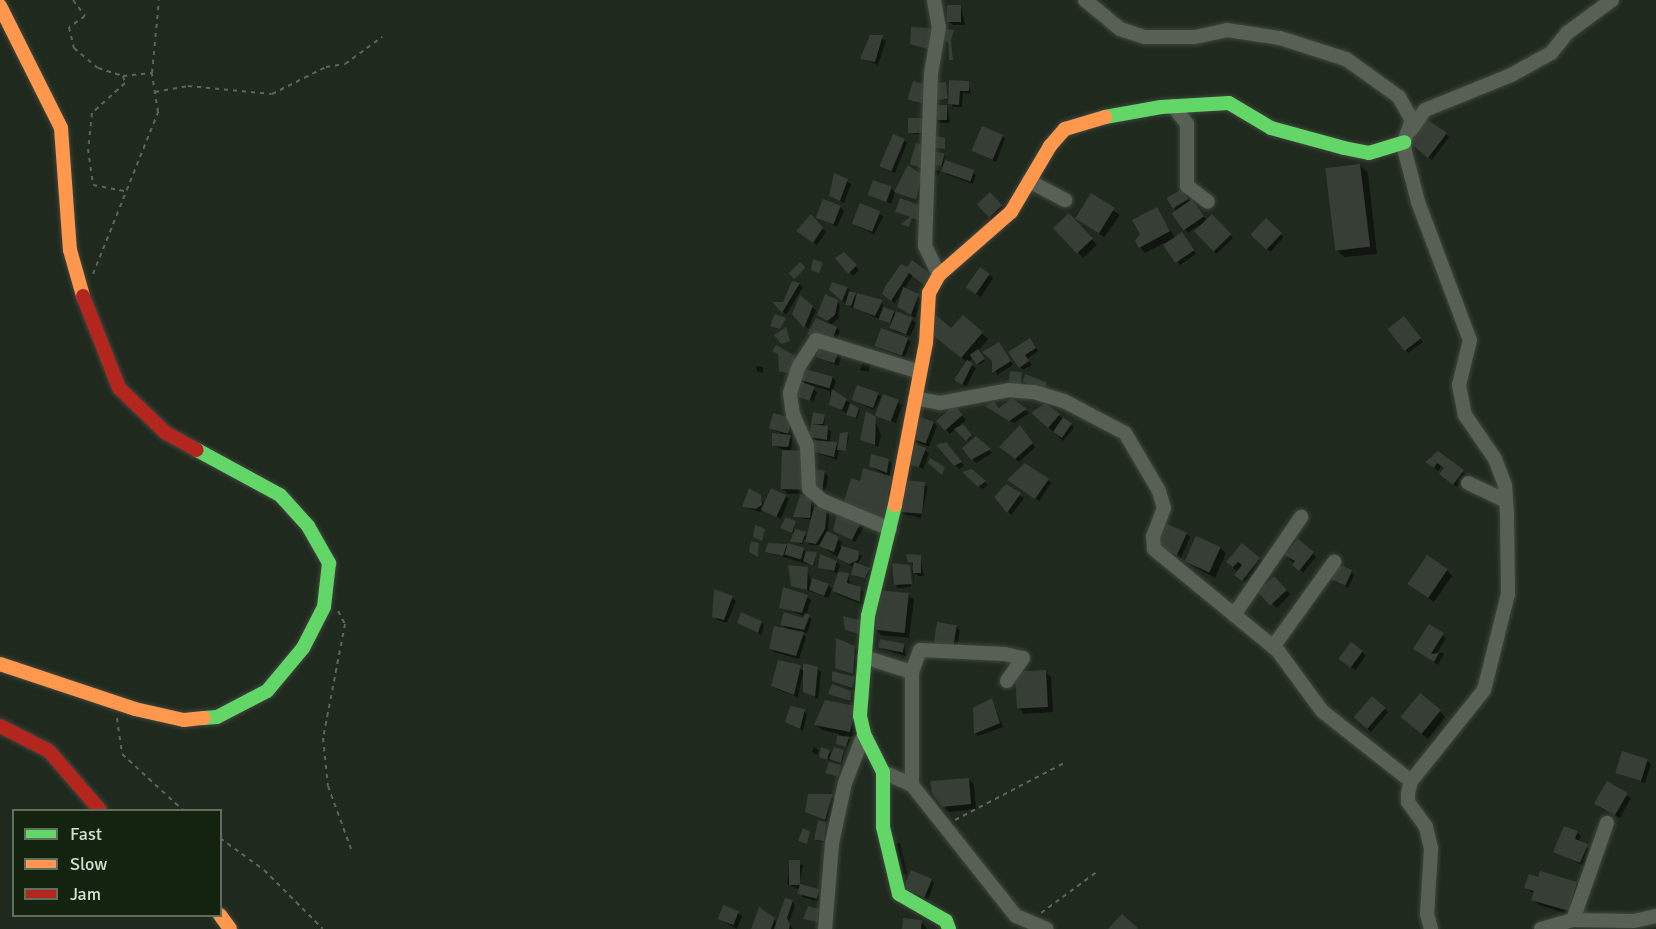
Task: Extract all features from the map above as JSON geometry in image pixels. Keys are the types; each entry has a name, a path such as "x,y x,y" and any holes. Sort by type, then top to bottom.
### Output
{"street":[{"path":"934,0 939,27 931,74 925,246 939,275"},
{"path":"1085,0 1120,29 1145,38 1195,37 1227,30 1280,38 1346,59 1399,97 1412,120 1406,139 1418,202 1470,340 1459,385 1465,415 1495,459 1506,501 1508,594 1484,690 1411,781 1408,802 1425,827 1431,849 1427,907 1431,929"},
{"path":"949,929 946,921 899,894 883,827 883,772 864,734 860,716 868,616 890,529 920,372 929,293 939,275 1011,212 1029,181 1065,129 1085,120 1173,105 1228,103 1271,128 1369,153 1406,139 1425,110 1511,75 1551,53 1567,33 1612,0"},
{"path":"0,6 61,128 70,250 89,320 119,388 166,433 280,495 308,526 329,563 324,607 303,648 267,691 217,717 184,720 120,704 0,664"},
{"path":"1173,105 1187,124 1187,186 1208,202"},
{"path":"1029,181 1065,200"},
{"path":"890,529 823,501 809,489 807,446 793,415 790,393 799,366 816,340 920,372"},
{"path":"915,398 940,403 1009,390 1034,392 1064,401 1125,433 1159,491 1164,508 1153,536 1154,549 1273,647 1322,711 1411,781"},
{"path":"1468,483 1506,501"},
{"path":"1234,615 1301,517"},
{"path":"1273,647 1334,562"},
{"path":"912,785 912,672 920,650 1005,654 1023,658 1006,681"},
{"path":"864,657 912,672"},
{"path":"0,726 49,751 99,809"},
{"path":"825,929 832,843 845,783 864,734"},
{"path":"883,772 912,785 1016,916 1046,929"},
{"path":"1573,920 1606,823"},
{"path":"1541,929 1573,920 1634,921 1656,916"}],"path":[{"path":"73,0 85,16 69,27 74,48 98,68 123,76 152,73"},
{"path":"91,277 158,112 152,73 159,0"},
{"path":"155,92 188,86 272,94 326,68 345,64 382,37"},
{"path":"123,76 125,83 92,113 87,149 93,185 125,191"},
{"path":"326,588 345,624 323,738 328,786 351,849"},
{"path":"120,704 116,724 122,754 182,809"},
{"path":"944,825 1066,762"},
{"path":"222,839 264,870 323,929"},
{"path":"1029,922 1098,871"}],"building":[{"path":"947,5 961,5 961,22 947,22"},
{"path":"911,27 931,28 930,50 910,44"},
{"path":"944,29 954,30 951,40 953,60 949,60 948,42 942,40"},
{"path":"870,35 883,35 875,62 860,59"},
{"path":"949,80 969,81 969,91 960,91 959,105 948,104"},
{"path":"913,81 929,86 924,104 907,99"},
{"path":"946,82 948,99 937,100 935,83"},
{"path":"934,105 947,105 947,120 934,120"},
{"path":"908,118 926,118 926,133 908,133"},
{"path":"1425,118 1447,133 1428,158 1410,143"},
{"path":"982,126 1003,135 993,160 971,151"},
{"path":"893,134 905,139 891,171 879,166"},
{"path":"934,135 945,138 945,149 936,148"},
{"path":"916,143 929,147 923,168 910,164"},
{"path":"934,151 945,154 941,166 931,164"},
{"path":"945,160 974,170 970,181 941,171"},
{"path":"1360,164 1370,246 1335,251 1325,168"},
{"path":"908,165 922,175 916,200 894,192"},
{"path":"834,173 848,179 840,201 829,196"},
{"path":"873,180 892,187 886,202 868,195"},
{"path":"1182,189 1188,199 1173,209 1167,198"},
{"path":"990,192 1002,205 989,217 977,204"},
{"path":"1091,193 1115,208 1099,233 1075,218"},
{"path":"900,198 924,207 919,221 912,218 909,227 901,224 910,217 895,212"},
{"path":"823,199 841,206 834,224 816,218"},
{"path":"1192,199 1204,216 1184,231 1172,213"},
{"path":"860,203 880,211 872,232 852,223"},
{"path":"1157,207 1170,231 1139,248 1135,241 1140,234 1132,220"},
{"path":"1069,213 1093,239 1077,254 1053,228"},
{"path":"811,214 823,228 813,243 796,231"},
{"path":"1212,214 1231,234 1213,252 1194,231"},
{"path":"1266,218 1282,233 1266,250 1250,235"},
{"path":"1182,232 1194,250 1175,263 1163,245"},
{"path":"844,252 857,265 848,274 835,258"},
{"path":"813,259 823,263 819,273 811,270"},
{"path":"912,260 932,275 924,285 909,273 891,301 882,294 886,285 901,264 907,267"},
{"path":"800,262 806,268 794,279 789,273"},
{"path":"980,267 990,274 975,294 966,287"},
{"path":"792,281 800,283 782,313 772,302 783,302"},
{"path":"832,282 848,287 842,301 829,290"},
{"path":"903,287 919,294 911,315 897,307"},
{"path":"849,291 856,293 851,306 845,305"},
{"path":"857,293 883,300 875,316 853,308"},
{"path":"825,294 838,300 835,315 827,321 817,315"},
{"path":"800,295 813,306 804,328 792,314"},
{"path":"883,307 894,311 890,323 879,319"},
{"path":"896,311 913,318 906,334 889,328"},
{"path":"932,312 951,328 963,315 983,332 961,358 929,332"},
{"path":"775,314 786,318 780,329 770,326"},
{"path":"1404,316 1421,338 1405,351 1387,329"},
{"path":"816,318 837,327 831,343 807,334"},
{"path":"786,327 790,341 781,344 774,335"},
{"path":"881,328 908,338 902,356 875,346"},
{"path":"1030,338 1036,348 1025,355 1029,361 1019,368 1008,352"},
{"path":"999,342 1011,361 992,373 992,361 982,352"},
{"path":"821,343 839,349 834,363 816,357"},
{"path":"776,345 796,356 793,375 779,371 778,354 772,351"},
{"path":"978,349 985,359 977,365 970,355"},
{"path":"967,360 973,363 962,385 954,380"},
{"path":"802,368 833,377 829,388 799,380"},
{"path":"1010,371 1022,372 1021,384 1009,383"},
{"path":"1025,374 1046,382 1046,387 1052,390 1049,395 1023,381"},
{"path":"797,380 815,387 809,401 792,394"},
{"path":"857,385 879,393 873,408 852,400"},
{"path":"832,389 847,399 842,410 829,405"},
{"path":"883,394 899,400 891,422 875,415"},
{"path":"1012,398 1027,409 1009,421 985,406 994,401 999,408"},
{"path":"850,403 859,408 856,418 846,415"},
{"path":"1045,403 1060,414 1048,428 1031,413"},
{"path":"954,405 963,415 945,431 936,421"},
{"path":"866,411 876,417 875,445 860,440"},
{"path":"813,412 825,415 823,424 812,424 828,426 827,440 809,437"},
{"path":"773,413 792,418 788,434 769,428"},
{"path":"918,416 934,422 926,444 910,437"},
{"path":"1063,417 1072,423 1062,438 1053,432"},
{"path":"963,424 972,435 966,441 954,429"},
{"path":"1020,425 1033,443 1015,459 999,447"},
{"path":"848,432 846,451 837,450 840,433"},
{"path":"772,433 791,435 788,447 772,446"},
{"path":"976,436 991,449 971,460 962,448"},
{"path":"812,440 837,442 834,457 810,451"},
{"path":"946,442 962,462 954,466 936,445"},
{"path":"913,443 926,448 919,468 905,463"},
{"path":"782,450 806,451 805,490 781,489"},
{"path":"1438,451 1464,470 1453,485 1439,474 1444,468 1437,463 1434,468 1425,462"},
{"path":"871,454 889,459 887,473 869,466"},
{"path":"930,458 945,467 942,475 928,463"},
{"path":"1025,463 1049,479 1035,499 1007,480"},
{"path":"863,468 893,477 888,496 894,498 887,521 842,508 851,478 860,481"},
{"path":"815,469 825,471 822,492 811,489"},
{"path":"972,469 986,481 978,487 962,472"},
{"path":"903,480 925,482 922,514 900,512"},
{"path":"1006,484 1021,493 1007,513 994,497"},
{"path":"749,488 761,495 762,505 756,509 742,507"},
{"path":"771,488 786,495 776,517 761,510"},
{"path":"800,495 812,496 810,518 793,517"},
{"path":"814,507 827,509 825,529 816,544 805,542"},
{"path":"837,513 862,520 852,540 833,531"},
{"path":"786,517 796,521 792,533 780,528"},
{"path":"1165,523 1187,533 1177,556 1155,546"},
{"path":"755,525 765,529 762,541 753,537"},
{"path":"795,529 806,532 802,543 790,542"},
{"path":"827,531 839,537 834,552 819,546"},
{"path":"1196,536 1221,547 1209,573 1185,562"},
{"path":"1298,539 1314,552 1299,571 1292,565 1295,561 1284,555"},
{"path":"751,541 759,543 758,557 749,552"},
{"path":"768,543 787,544 783,556 765,552"},
{"path":"788,543 804,548 801,559 784,554"},
{"path":"1242,543 1260,558 1242,581 1234,575 1242,565 1238,562 1233,567 1226,562"},
{"path":"842,546 859,551 858,560 849,564 837,558"},
{"path":"806,551 817,552 813,566 803,561"},
{"path":"820,554 837,561 834,571 818,568"},
{"path":"906,554 921,555 921,573 913,573 913,563 908,562"},
{"path":"1427,555 1448,569 1428,598 1407,584"},
{"path":"854,562 870,568 865,578 851,575"},
{"path":"1334,562 1352,570 1345,586 1327,578"},
{"path":"892,563 910,565 912,584 894,585"},
{"path":"788,565 808,567 807,590 791,586"},
{"path":"838,572 849,573 847,583 861,587 860,602 832,591"},
{"path":"1274,576 1287,590 1270,606 1257,592"},
{"path":"812,578 829,584 824,596 809,590"},
{"path":"783,587 808,595 802,613 779,608"},
{"path":"714,589 733,596 724,620 712,617"},
{"path":"879,590 909,593 905,633 875,630"},
{"path":"741,612 762,621 758,633 737,623"},
{"path":"784,612 803,618 805,613 810,615 804,630 780,625"},
{"path":"843,616 863,621 862,635 845,630"},
{"path":"937,622 957,625 953,646 934,643"},
{"path":"1429,624 1444,633 1431,654 1439,653 1434,662 1413,649"},
{"path":"774,626 804,632 796,656 769,649"},
{"path":"836,638 855,646 853,674 835,668"},
{"path":"880,639 905,644 903,653 878,648"},
{"path":"1351,642 1363,651 1350,668 1338,659"},
{"path":"778,660 801,665 794,695 771,686"},
{"path":"803,663 818,667 815,697 803,692"},
{"path":"1046,670 1048,707 1017,709 1015,672"},
{"path":"832,671 855,677 852,688 832,681"},
{"path":"832,684 851,691 851,701 828,694"},
{"path":"1420,693 1441,710 1421,734 1400,717"},
{"path":"1372,696 1386,708 1367,729 1354,717"},
{"path":"992,698 1000,723 974,734 973,708"},
{"path":"825,700 856,706 850,732 814,725"},
{"path":"790,706 805,709 800,729 785,722"},
{"path":"837,735 849,737 846,747 836,744"},
{"path":"821,747 830,750 827,760 819,757"},
{"path":"834,747 844,750 841,763 829,759"},
{"path":"1622,751 1648,759 1641,781 1615,773"},
{"path":"829,762 841,765 838,777 825,773"},
{"path":"969,778 971,804 942,807 932,793 930,781"},
{"path":"1607,781 1628,793 1615,816 1594,804"},
{"path":"808,794 833,794 825,820 805,812"},
{"path":"818,820 826,822 824,841 814,840"},
{"path":"1564,826 1578,831 1575,839 1588,844 1580,863 1553,852"},
{"path":"803,828 810,832 807,844 798,841"},
{"path":"789,860 800,860 800,885 789,885"},
{"path":"911,870 932,879 924,897 903,888"},
{"path":"1540,871 1577,882 1569,911 1531,900 1534,891 1524,888 1529,874 1538,877"},
{"path":"800,884 819,889 817,899 797,894"},
{"path":"785,898 793,900 787,918 790,924 789,929 774,929"},
{"path":"723,905 739,911 733,925 718,919"},
{"path":"808,906 819,909 818,922 803,919"},
{"path":"759,907 775,918 771,929 751,929"},
{"path":"1122,914 1138,928 1108,929"},
{"path":"903,918 922,920 921,929 902,929"}],"traffic: fast":[{"path":"1105,117 1161,107 1229,103 1271,128 1344,148 1369,153 1404,142"},
{"path":"197,450 280,495 308,526 329,563 324,607 303,648 267,691 217,717 204,718"},
{"path":"895,505 868,616 860,716 864,734 883,772 883,827 899,894 946,921 949,929"}],"traffic: slow":[{"path":"0,6 61,128 70,250 83,296"},
{"path":"895,505 926,343 929,293 939,275 1011,212 1050,146 1065,129 1105,117"},
{"path":"0,664 135,709 184,720 204,718"},
{"path":"221,917 230,929"}],"traffic: jam":[{"path":"83,296 119,388 166,433 197,450"},
{"path":"0,726 49,751 99,809"}]}
